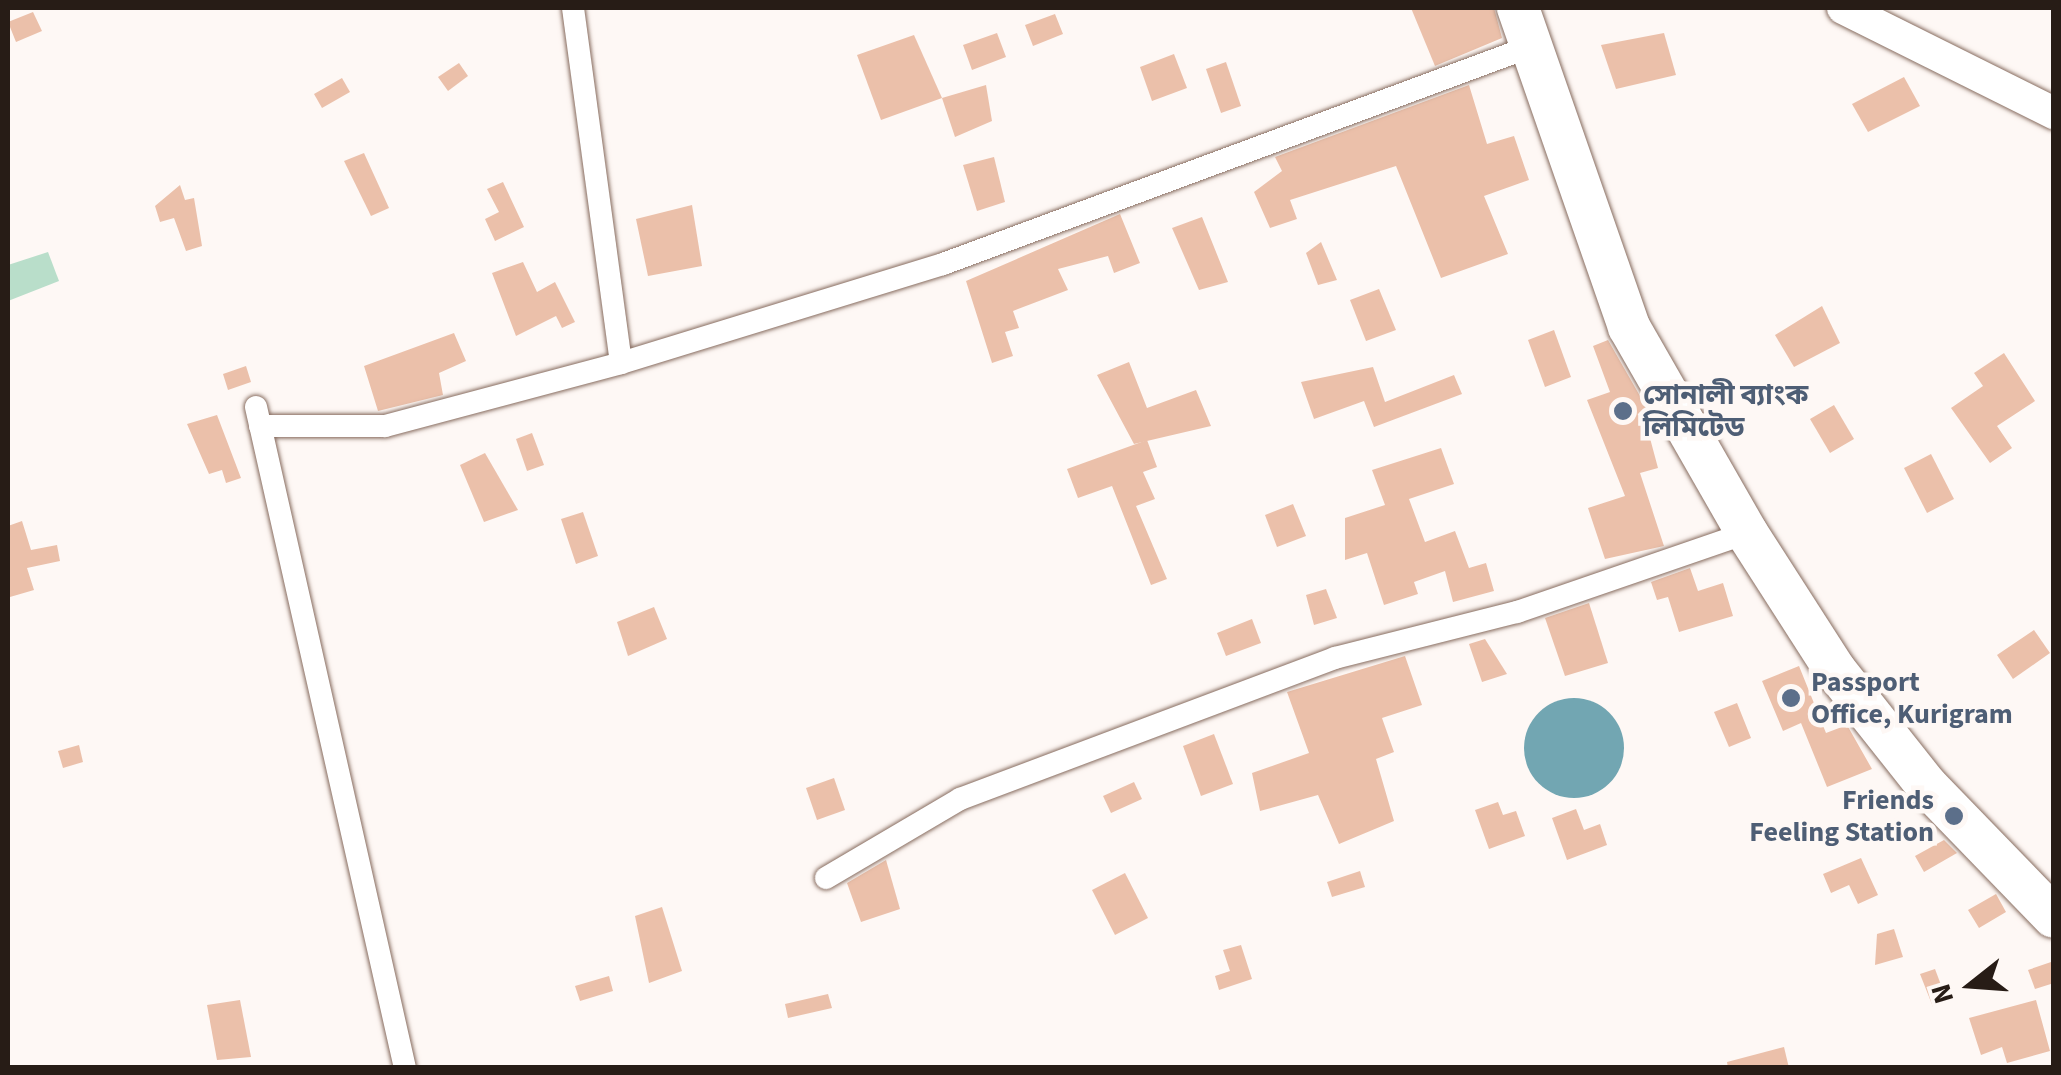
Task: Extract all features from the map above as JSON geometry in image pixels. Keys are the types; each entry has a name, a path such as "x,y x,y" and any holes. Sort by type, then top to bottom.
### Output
{"highway":[{"path":"1525,26 1628,327 1746,533 1835,670 1927,786 2054,918"}],"street":[{"path":"573,8 621,363"},
{"path":"1843,8 2054,113"},
{"path":"405,1068 258,416 385,426 621,363 943,264 1525,26"},
{"path":"826,878 960,799 1335,658 1517,612 1746,533"}],"green space":[{"path":"48,252 59,281 8,301 8,265"}],"water":[{"path":"1574,698 1602,706 1616,720 1624,748 1616,776 1602,790 1574,798 1546,790 1532,776 1524,748 1532,720 1546,706"}],"building":[{"path":"1411,8 1494,8 1502,38 1435,66"},
{"path":"33,12 42,31 16,42 8,22"},
{"path":"1055,14 1063,34 1033,46 1025,25"},
{"path":"997,33 1006,57 972,70 963,45"},
{"path":"1664,33 1676,75 1616,89 1601,45"},
{"path":"914,35 942,98 881,120 857,55"},
{"path":"1174,54 1187,88 1152,101 1140,67"},
{"path":"1226,62 1241,106 1221,113 1206,69"},
{"path":"459,63 468,76 448,91 438,77"},
{"path":"1904,77 1920,106 1868,132 1852,104"},
{"path":"342,78 350,92 322,108 314,94"},
{"path":"986,85 992,121 955,137 942,98"},
{"path":"1469,85 1487,144 1514,136 1529,180 1484,196 1508,254 1441,278 1396,166 1290,200 1297,219 1270,228 1254,192 1282,171 1275,157"},
{"path":"364,153 389,208 371,216 344,161"},
{"path":"994,157 1005,202 977,211 963,165"},
{"path":"503,182 524,227 495,241 485,219 499,212 487,189"},
{"path":"180,185 185,200 194,198 202,246 186,251 174,218 160,222 155,206"},
{"path":"692,205 702,266 648,276 636,219"},
{"path":"1120,214 1140,263 1114,273 1108,256 1058,269 1068,290 1013,311 1019,328 1005,332 1013,356 992,363 966,281"},
{"path":"1202,217 1228,282 1199,290 1172,228"},
{"path":"1321,242 1337,280 1318,285 1306,253"},
{"path":"523,262 537,292 555,282 575,322 562,328 556,316 516,336 492,273"},
{"path":"1379,289 1396,330 1366,341 1350,300"},
{"path":"1822,306 1840,343 1794,367 1775,335"},
{"path":"1554,330 1571,377 1545,387 1528,340"},
{"path":"454,333 466,361 439,373 443,395 378,411 364,366"},
{"path":"1608,340 1656,424 1647,427 1658,468 1640,473 1664,546 1605,559 1588,508 1625,496 1587,400 1610,392 1593,346"},
{"path":"2004,353 2035,401 1997,426 2012,448 1990,463 1951,408 1983,386 1974,373"},
{"path":"1129,362 1147,408 1196,390 1211,426 1134,444 1097,375"},
{"path":"246,366 251,382 228,390 223,374"},
{"path":"1373,367 1385,402 1454,375 1462,394 1374,427 1364,401 1314,419 1301,382"},
{"path":"1834,405 1854,439 1830,453 1810,419"},
{"path":"217,415 241,478 226,483 222,470 209,474 187,424"},
{"path":"532,433 544,465 527,471 516,439"},
{"path":"1147,440 1157,467 1143,472 1155,499 1136,506 1167,579 1151,585 1112,486 1078,498 1067,469"},
{"path":"1441,448 1454,484 1409,499 1425,542 1455,531 1469,568 1486,563 1494,591 1453,602 1445,571 1414,582 1418,594 1384,605 1367,553 1345,560 1345,518 1385,505 1372,470"},
{"path":"485,453 518,510 484,522 460,465"},
{"path":"1931,454 1954,499 1927,513 1904,468"},
{"path":"1293,504 1306,536 1277,547 1265,515"},
{"path":"583,512 598,556 576,564 561,519"},
{"path":"22,521 31,550 57,545 60,561 27,568 34,590 10,597 8,526"},
{"path":"1690,568 1698,591 1723,583 1733,616 1679,632 1668,597 1657,600 1651,582"},
{"path":"1326,589 1337,618 1314,625 1306,595"},
{"path":"1589,603 1608,663 1565,676 1545,618"},
{"path":"654,607 667,639 628,656 617,622"},
{"path":"1252,619 1261,643 1226,656 1217,633"},
{"path":"2034,630 2050,653 2013,679 1997,655"},
{"path":"1485,639 1507,674 1482,682 1469,644"},
{"path":"1405,656 1422,705 1382,718 1394,752 1376,759 1394,821 1339,844 1318,795 1260,811 1252,773 1309,753 1287,692"},
{"path":"1799,666 1826,733 1847,725 1872,769 1827,787 1801,723 1783,731 1762,681"},
{"path":"1737,703 1751,738 1729,747 1714,712"},
{"path":"1214,734 1233,784 1201,796 1183,746"},
{"path":"79,745 83,762 63,768 58,751"},
{"path":"834,778 845,810 817,820 806,788"},
{"path":"1134,782 1142,799 1111,813 1103,796"},
{"path":"1498,802 1503,815 1516,811 1525,836 1489,849 1475,810"},
{"path":"1576,809 1584,830 1600,824 1607,845 1567,860 1552,818"},
{"path":"1944,840 1957,853 1924,872 1915,856"},
{"path":"1861,858 1878,895 1858,904 1849,885 1831,893 1823,874"},
{"path":"886,860 900,909 861,922 847,883"},
{"path":"1360,871 1365,887 1332,897 1327,882"},
{"path":"1125,873 1148,918 1115,935 1092,890"},
{"path":"1996,894 2006,912 1979,928 1968,910"},
{"path":"662,907 682,971 649,983 635,916"},
{"path":"1894,929 1903,957 1875,965 1877,934"},
{"path":"1241,945 1252,979 1219,990 1215,976 1230,971 1223,950"},
{"path":"2054,961 2054,983 2035,989 2028,970"},
{"path":"1935,969 1947,1001 1933,1007 1920,974"},
{"path":"609,976 613,991 580,1001 575,986"},
{"path":"828,994 832,1008 788,1018 785,1004"},
{"path":"240,1000 251,1057 217,1060 207,1005"},
{"path":"2036,1000 2050,1051 2007,1063 2002,1047 1981,1055 1969,1018"},
{"path":"1784,1047 1789,1068 1728,1068 1727,1062"}],"place":[{"name":"সোনালী ব্যাংক লিমিটেড","path":"1623,411"},
{"name":"Passport Office, Kurigram","path":"1791,698"},
{"name":"Friends Feeling Station","path":"1954,816"}]}
